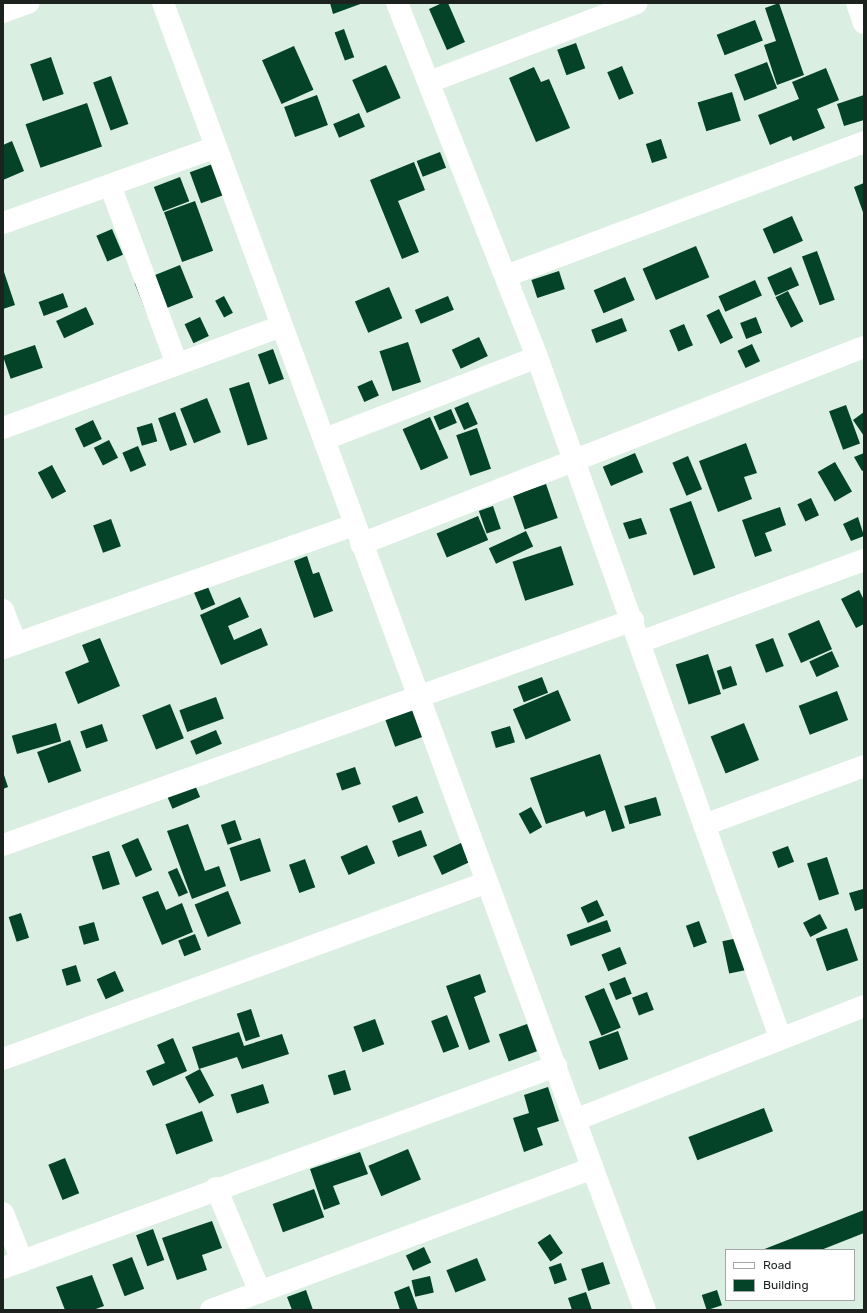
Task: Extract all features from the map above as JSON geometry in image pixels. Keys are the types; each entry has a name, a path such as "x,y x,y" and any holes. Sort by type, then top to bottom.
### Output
{"street":[{"path":"3,12 28,3"},
{"path":"163,3 281,326 326,439 358,534 485,882 556,1066 645,1310"},
{"path":"397,3 506,276 537,358 633,620 780,1037"},
{"path":"429,82 637,3"},
{"path":"857,3 864,23"},
{"path":"506,276 864,142"},
{"path":"3,224 216,147"},
{"path":"110,185 177,364"},
{"path":"3,428 281,326"},
{"path":"3,610 9,646 358,534 574,459 864,347"},
{"path":"326,439 537,358"},
{"path":"640,642 864,560"},
{"path":"3,845 633,620"},
{"path":"704,825 864,766"},
{"path":"3,1058 485,882"},
{"path":"575,1120 780,1037 864,1006"},
{"path":"3,1213 12,1265 216,1188 556,1066"},
{"path":"211,1310 592,1168"},
{"path":"216,1188 260,1292"}],"building":[{"path":"330,3 363,3 333,14"},
{"path":"442,3 448,3 465,42 447,50 429,9"},
{"path":"779,3 804,75 777,85 764,45 776,41 765,8"},
{"path":"755,20 763,41 725,55 717,35"},
{"path":"344,29 354,57 345,61 335,32"},
{"path":"576,43 585,68 566,75 557,50"},
{"path":"294,46 314,90 282,104 262,60"},
{"path":"51,57 64,94 43,101 30,64"},
{"path":"767,62 777,88 744,101 734,75"},
{"path":"386,65 401,98 367,113 352,80"},
{"path":"622,66 634,94 619,100 607,72"},
{"path":"534,67 541,82 549,79 570,128 536,142 509,78"},
{"path":"826,68 839,100 817,109 825,128 793,141 791,136 770,145 758,115 799,99 792,82"},
{"path":"111,76 128,124 111,130 93,82"},
{"path":"732,92 741,121 706,131 698,103"},
{"path":"317,95 328,125 295,137 284,107"},
{"path":"864,95 864,120 844,126 837,104"},
{"path":"87,103 102,146 41,168 26,124"},
{"path":"359,113 365,127 339,138 333,124"},
{"path":"661,139 667,158 652,163 646,144"},
{"path":"12,141 24,171 3,180 3,145"},
{"path":"440,152 446,168 423,177 417,161"},
{"path":"218,162 229,193 201,203 190,172"},
{"path":"414,162 425,190 398,201 419,252 402,259 370,180"},
{"path":"180,177 189,201 163,211 154,187"},
{"path":"864,183 864,215 854,187"},
{"path":"195,201 213,251 182,262 164,212"},
{"path":"792,216 803,241 774,254 763,229"},
{"path":"112,229 123,255 107,261 96,236"},
{"path":"696,246 709,277 656,300 643,269"},
{"path":"817,251 835,300 820,305 802,256"},
{"path":"180,265 193,297 148,316 135,283"},
{"path":"791,267 799,285 775,296 767,278"},
{"path":"3,269 15,305 3,309"},
{"path":"559,271 565,289 537,298 531,280"},
{"path":"625,277 635,300 603,313 594,290"},
{"path":"755,280 762,296 725,312 718,296"},
{"path":"389,287 402,318 368,333 355,301"},
{"path":"788,291 803,321 791,328 776,297"},
{"path":"63,293 68,307 44,316 39,302"},
{"path":"224,296 233,313 224,317 215,301"},
{"path":"448,296 454,310 421,324 415,310"},
{"path":"86,307 94,324 64,338 56,321"},
{"path":"719,309 733,338 720,344 706,315"},
{"path":"200,317 209,336 193,343 185,324"},
{"path":"756,317 762,333 746,339 740,323"},
{"path":"622,318 627,331 596,343 591,330"},
{"path":"684,324 693,345 678,351 669,330"},
{"path":"479,337 488,356 461,369 452,350"},
{"path":"408,342 421,382 392,391 379,351"},
{"path":"752,344 760,361 746,368 737,351"},
{"path":"35,345 43,368 11,379 3,356"},
{"path":"273,349 284,379 269,385 258,354"},
{"path":"372,380 379,396 364,402 357,387"},
{"path":"249,382 268,439 248,446 229,388"},
{"path":"207,398 221,432 194,443 180,409"},
{"path":"468,402 478,424 464,430 454,408"},
{"path":"846,405 860,444 843,450 829,411"},
{"path":"451,409 457,423 439,430 434,416"},
{"path":"175,412 187,445 170,451 158,418"},
{"path":"864,412 864,436 853,420"},
{"path":"430,417 448,458 421,470 403,429"},
{"path":"93,420 102,439 84,447 75,428"},
{"path":"152,423 157,441 142,446 137,427"},
{"path":"477,428 491,469 470,476 456,435"},
{"path":"109,440 118,458 103,466 94,448"},
{"path":"746,443 757,473 744,477 752,499 718,512 699,461"},
{"path":"138,446 146,465 131,472 122,453"},
{"path":"635,453 643,472 611,486 603,467"},
{"path":"864,453 864,470 862,471 854,457"},
{"path":"688,456 702,489 686,496 672,463"},
{"path":"835,462 852,491 835,501 818,472"},
{"path":"52,465 66,491 52,499 38,473"},
{"path":"546,484 558,518 525,529 513,495"},
{"path":"811,498 819,515 805,522 797,504"},
{"path":"691,501 715,568 694,576 669,509"},
{"path":"493,506 501,529 487,534 479,511"},
{"path":"780,507 786,525 765,533 772,551 755,557 742,520"},
{"path":"478,516 488,540 447,558 437,534"},
{"path":"858,517 864,536 851,541 843,524"},
{"path":"641,518 647,534 629,539 623,523"},
{"path":"111,519 121,546 103,553 93,525"},
{"path":"526,531 533,546 496,564 489,548"},
{"path":"561,546 574,585 525,601 512,562"},
{"path":"307,556 313,574 319,572 333,611 314,618 294,561"},
{"path":"202,573 215,604 201,610 188,579"},
{"path":"859,590 864,600 864,624 856,628 841,599"},
{"path":"240,597 249,617 228,626 234,640 261,628 268,645 221,665 200,615"},
{"path":"819,620 832,649 801,663 788,634"},
{"path":"100,638 120,686 78,704 65,672 89,662 82,645"},
{"path":"773,638 784,666 766,673 755,645"},
{"path":"832,651 839,666 817,677 809,662"},
{"path":"708,654 721,694 689,704 676,665"},
{"path":"731,666 737,685 723,690 717,671"},
{"path":"542,677 548,693 524,702 518,686"},
{"path":"558,690 571,720 526,740 513,709"},
{"path":"837,691 848,720 810,735 799,706"},
{"path":"216,697 224,719 187,732 179,710"},
{"path":"170,704 184,738 156,750 142,715"},
{"path":"414,708 424,736 395,747 385,719"},
{"path":"56,723 61,741 17,754 12,736"},
{"path":"744,723 759,760 726,774 711,736"},
{"path":"102,724 108,741 86,749 80,731"},
{"path":"510,726 515,742 496,748 491,732"},
{"path":"216,730 222,744 196,755 190,741"},
{"path":"70,740 81,771 48,783 37,752"},
{"path":"600,754 625,828 612,832 605,810 586,817 584,811 546,824 530,778"},
{"path":"355,767 361,784 342,791 336,774"},
{"path":"3,772 8,787 3,789"},
{"path":"195,785 200,797 172,809 167,797"},
{"path":"417,796 424,813 399,823 392,806"},
{"path":"656,797 661,815 630,824 624,806"},
{"path":"531,807 542,827 530,834 519,814"},
{"path":"235,820 242,840 228,845 221,825"},
{"path":"188,824 205,871 219,866 226,886 192,899 167,831"},
{"path":"421,830 427,846 398,857 392,841"},
{"path":"138,838 152,870 136,877 122,845"},
{"path":"260,838 271,871 240,881 230,848"},
{"path":"463,842 472,861 442,875 433,856"},
{"path":"367,845 375,863 349,875 341,857"},
{"path":"788,846 794,862 778,868 772,852"},
{"path":"109,851 120,884 103,890 92,857"},
{"path":"827,857 839,894 819,901 807,863"},
{"path":"305,859 315,887 299,893 289,865"},
{"path":"177,868 188,893 179,897 168,872"},
{"path":"863,889 864,908 855,911 849,893"},
{"path":"158,891 166,910 182,903 193,932 162,945 142,897"},
{"path":"228,891 241,923 208,937 195,904"},
{"path":"597,900 604,915 588,923 581,908"},
{"path":"21,913 29,938 17,942 9,917"},
{"path":"820,914 827,928 810,937 803,923"},
{"path":"607,920 611,931 571,946 567,935"},
{"path":"699,921 707,943 694,947 686,926"},
{"path":"94,922 99,940 84,945 79,926"},
{"path":"847,928 858,960 827,971 816,939"},
{"path":"195,934 201,950 184,956 178,940"},
{"path":"738,938 745,970 729,974 722,941"},
{"path":"620,947 627,964 608,971 601,954"},
{"path":"76,965 81,981 67,986 62,969"},
{"path":"115,971 124,991 106,999 97,979"},
{"path":"480,974 486,992 474,997 490,1042 469,1050 446,986"},
{"path":"625,977 632,994 616,1000 609,983"},
{"path":"604,988 621,1028 601,1036 585,996"},
{"path":"647,992 654,1010 639,1015 632,998"},
{"path":"251,1009 260,1037 246,1041 237,1014"},
{"path":"447,1015 459,1047 443,1053 431,1021"},
{"path":"375,1019 384,1044 363,1052 353,1027"},
{"path":"527,1024 537,1051 509,1062 499,1034"},
{"path":"618,1031 628,1059 599,1070 589,1042"},
{"path":"239,1032 244,1046 282,1034 289,1054 242,1069 237,1057 199,1069 192,1047"},
{"path":"173,1038 187,1071 153,1086 146,1071 165,1063 157,1045"},
{"path":"200,1069 214,1095 199,1103 185,1077"},
{"path":"345,1070 351,1090 334,1095 328,1075"},
{"path":"263,1084 269,1103 237,1114 231,1095"},
{"path":"548,1087 559,1121 537,1128 543,1145 524,1152 513,1118 529,1113 524,1095"},
{"path":"764,1108 773,1131 697,1160 688,1137"},
{"path":"202,1111 213,1141 176,1154 165,1124"},
{"path":"408,1149 421,1179 381,1196 368,1166"},
{"path":"360,1152 368,1174 333,1186 340,1204 324,1210 310,1169"},
{"path":"65,1158 79,1193 63,1200 48,1165"},
{"path":"314,1189 324,1217 283,1232 273,1204"},
{"path":"864,1210 864,1233 824,1249 765,1249"},
{"path":"212,1221 222,1248 202,1255 207,1270 177,1280 162,1238"},
{"path":"153,1229 164,1260 147,1266 136,1235"},
{"path":"550,1234 563,1253 550,1261 538,1242"},
{"path":"424,1247 431,1262 413,1271 406,1255"},
{"path":"132,1257 144,1289 125,1296 112,1265"},
{"path":"477,1258 486,1280 455,1293 446,1270"},
{"path":"603,1262 610,1284 588,1291 581,1269"},
{"path":"561,1263 567,1280 555,1284 549,1267"},
{"path":"92,1275 104,1306 93,1310 65,1310 56,1287"},
{"path":"430,1276 434,1293 415,1297 411,1280"},
{"path":"409,1286 418,1310 400,1310 394,1292"},
{"path":"306,1290 313,1310 292,1310 287,1297"},
{"path":"717,1290 722,1305 707,1310 702,1295"},
{"path":"586,1292 592,1310 572,1310 568,1298"}]}
